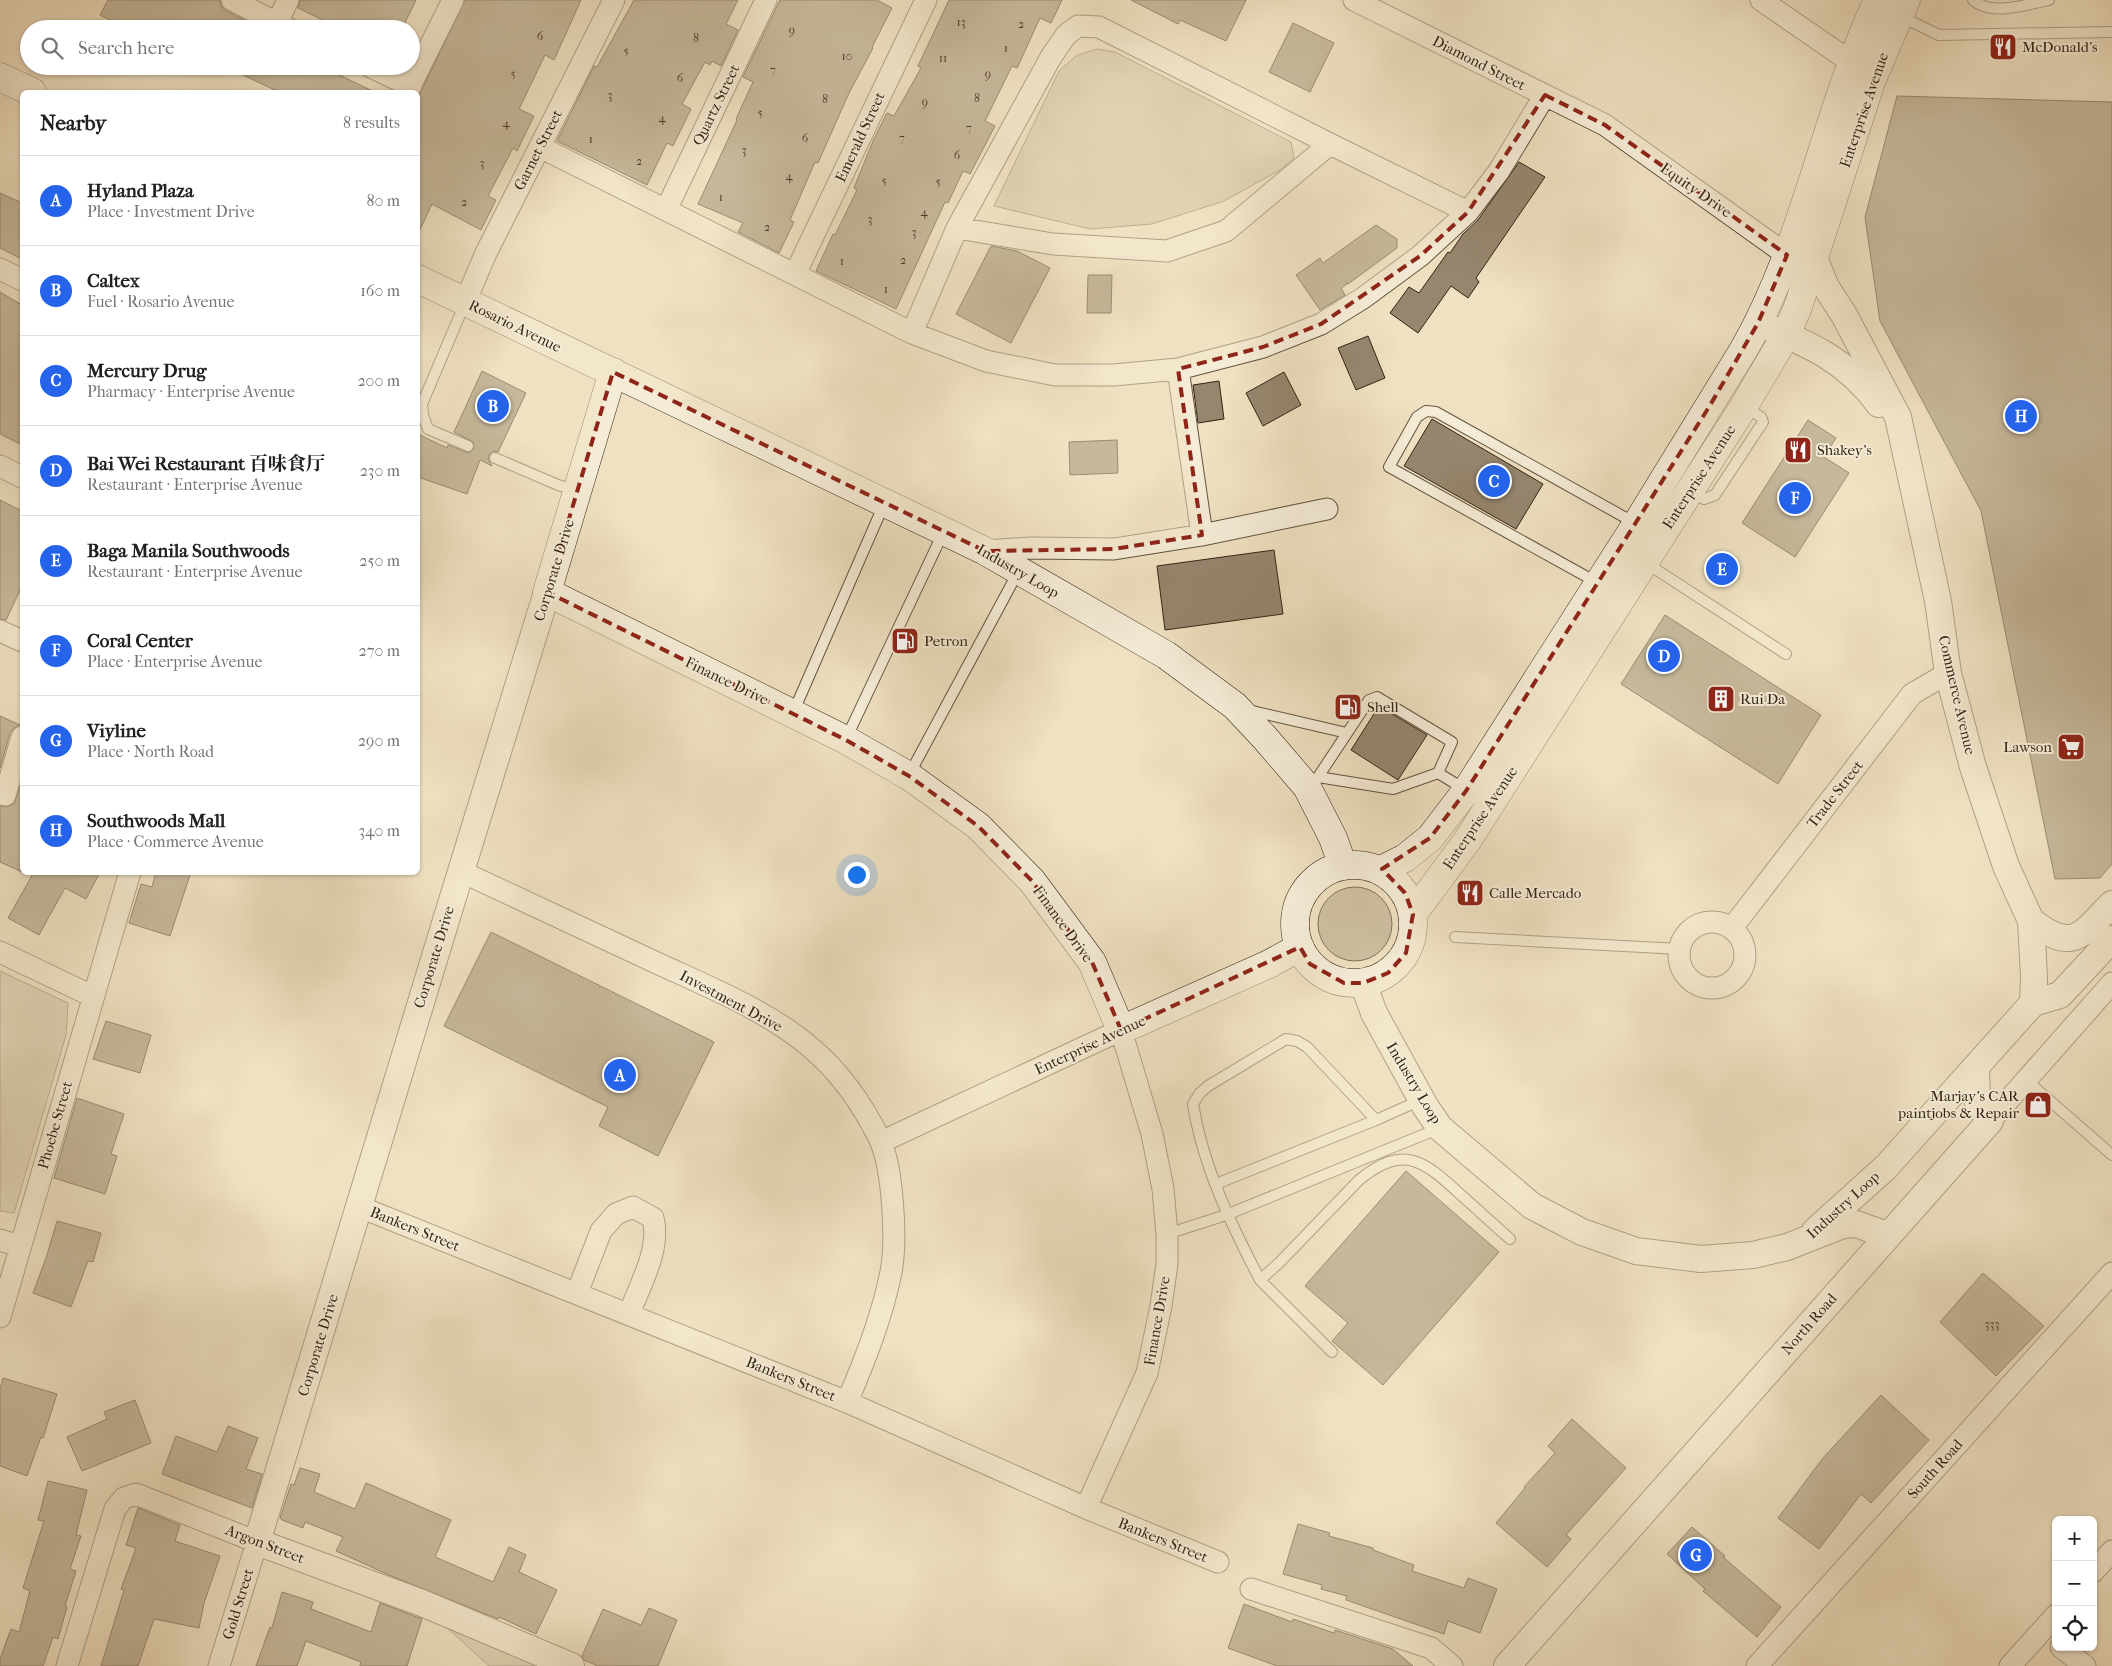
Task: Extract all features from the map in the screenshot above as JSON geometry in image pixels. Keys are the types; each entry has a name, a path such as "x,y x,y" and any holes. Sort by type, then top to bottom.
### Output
{"main road":[{"name":"Enterprise Avenue","path":"1381,870 1405,858 1430,838 1466,791 1637,523 1758,323 1787,255 1851,62 1894,5"},
{"name":"Enterprise Avenue","path":"1413,914 1467,841 1744,406 1786,335 1815,260 1894,5"},
{"path":"0,77 28,90"},
{"name":"Rosario Avenue","path":"420,280 613,372"},
{"name":"Corporate Drive","path":"547,592 613,372"},
{"name":"Industry Loop","path":"613,372 985,551 1166,655 1234,706 1313,782 1343,866"},
{"name":"Finance Drive","path":"547,592 846,740 908,776 978,826 1032,881 1092,962 1121,1030"},
{"path":"1362,865 1381,870 1399,884 1410,903 1413,914 1414,927 1406,953 1388,973 1363,983 1344,983 1326,976 1310,964 1300,948 1296,925 1299,903 1306,890 1316,878 1329,870 1343,866 1362,865"},
{"name":"Enterprise Avenue","path":"1121,1030 1269,964 1300,948"}],"street":[{"path":"232,0 271,20"},
{"path":"284,20 288,0"},
{"path":"420,67 453,0"},
{"name":"Garnet Street","path":"465,302 486,254 614,0"},
{"name":"Quartz Street","path":"666,210 766,0"},
{"name":"Emerald Street","path":"795,274 926,0"},
{"name":"Diamond Street","path":"1354,0 1605,125"},
{"path":"1761,0 1851,62"},
{"path":"912,333 957,228 1051,56 1066,35 1078,26 1099,27 1468,212"},
{"path":"384,75 409,89 416,75"},
{"path":"540,147 912,333 986,361 1055,375 1114,375 1178,369 1263,347 1321,324 1363,298 1420,256 1468,212 1499,171 1545,96"},
{"name":"Equity Drive","path":"1605,125 1787,255"},
{"path":"957,228 1053,244 1167,251 1226,231 1330,144"},
{"name":"Commerce Avenue","path":"1815,260 1826,287 1844,315 1894,409 1902,432 1938,601 1948,673 1973,767 2006,866 2031,921 2034,976 2033,1003"},
{"path":"0,269 20,279"},
{"name":"Commerce Avenue","path":"1758,323 1823,352 1858,378 1902,432"},
{"path":"1178,369 1202,535"},
{"path":"0,466 20,476"},
{"path":"985,551 1031,548 1114,549 1202,535 1327,508"},
{"name":"Corporate Drive","path":"257,1542 547,592"},
{"path":"0,631 20,640"},
{"name":"Trade Street","path":"1732,928 1912,694 1948,673"},
{"path":"9,797 20,746"},
{"name":"Investment Drive","path":"460,872 706,986 777,1023 810,1047 848,1084 881,1142 887,1168 895,1230 891,1272 869,1352 847,1402"},
{"name":"Phoebe Street","path":"0,1317 92,996 129,875"},
{"path":"2031,921 2048,934 2064,939 2080,936 2112,904"},
{"path":"1722,923 1732,928 1744,946 1743,967 1737,976 1724,986 1708,988 1698,985 1689,979 1682,970 1679,959 1680,949 1684,938 1700,924 1722,923"},
{"path":"2033,1003 2060,995 2112,939"},
{"path":"0,952 92,996"},
{"name":"Industry Loop","path":"1363,983 1374,1013 1421,1100 1440,1128 1532,1206 1582,1232 1636,1251 1701,1259 1753,1254 1787,1247 1805,1240 1886,1166 2033,1003"},
{"name":"North Road","path":"1507,1666 2112,983"},
{"name":"Enterprise Avenue","path":"881,1142 1121,1030"},
{"name":"Finance Drive","path":"1086,1508 1147,1373 1161,1306 1167,1264 1167,1234 1163,1189 1152,1134 1121,1030"},
{"path":"1976,1067 1977,1100 1990,1121"},
{"path":"577,1294 601,1231 616,1214 633,1206 653,1218 656,1231 655,1244 629,1314"},
{"name":"Bankers Street","path":"360,1207 847,1402 1086,1508 1218,1562"},
{"path":"1805,1240 1843,1225 1856,1224 1887,1235"},
{"path":"0,1240 20,1246"},
{"name":"South Road","path":"1757,1666 2112,1273"},
{"name":"Argon Street","path":"67,1666 115,1509 124,1498 136,1494 257,1542 422,1603 571,1666"},
{"name":"Gold Street","path":"219,1666 257,1542"},
{"path":"2097,1567 2112,1550"},
{"path":"1250,1589 1431,1648 1452,1666"},
{"path":"2010,1666 2048,1638 2052,1626"},
{"path":"2066,1651 2085,1666"}],"lane":[{"path":"1973,0 1979,5 1995,9 2049,0"},
{"path":"1894,5 1939,35 2112,32"},
{"path":"465,302 422,404 423,415 428,429 468,446"},
{"path":"1599,583 1388,466 1417,417 1426,411 1436,412 1637,523"},
{"path":"496,458 558,485 579,490"},
{"path":"792,713 885,503"},
{"path":"846,740 944,531"},
{"path":"1645,562 1786,654"},
{"path":"908,776 1019,571"},
{"path":"1377,696 1452,742 1438,774 1393,789 1313,782 1369,700 1377,696"},
{"path":"1234,706 1347,733"},
{"path":"1438,774 1466,791"},
{"path":"1455,937 1680,949"},
{"path":"1332,1352 1260,1280 1226,1215 1198,1135 1193,1104 1200,1092 1208,1086 1286,1039 1297,1041 1307,1047 1376,1120"},
{"path":"2025,1079 2112,1155"},
{"path":"1216,1184 1421,1100"},
{"path":"1167,1234 1226,1215 1440,1128"},
{"path":"1260,1280 1280,1262 1359,1180 1372,1169 1391,1161 1408,1160 1424,1163 1441,1176 1510,1239"}],"highlighted area":[{"path":"1545,95 1605,125 1787,255 1758,323 1709,407 1466,791 1430,838 1382,869 1405,893 1413,914 1406,953 1388,973 1363,983 1344,983 1310,964 1300,947 1121,1030 1092,962 1032,881 978,826 909,776 846,740 547,592 613,372 985,551 1114,549 1202,535 1178,369 1263,347 1321,324 1420,256 1468,212"}],"shaded area":[{"path":"1098,49 1115,52 1291,142 1294,158 1280,170 1224,201 1152,224 1090,229 994,206 1059,71 1077,55"},
{"path":"1355,887 1369,890 1381,898 1389,910 1392,924 1389,938 1381,950 1369,958 1355,961 1341,958 1329,950 1321,938 1318,924 1321,910 1329,898 1341,890"},
{"path":"0,971 68,1003 66,1035 14,1213 0,1211"},
{"path":"430,1612 560,1666 489,1666"}],"building":[{"path":"108,0 220,0 221,6 226,11 244,20 110,20 100,15"},
{"path":"300,0 416,0 406,20 323,20 298,8"},
{"path":"465,0 581,0 554,60 545,55 519,109 534,116 517,151 513,148 488,196 496,200 481,230 432,204 420,230 420,94"},
{"path":"634,0 738,0 726,24 738,30 721,66 712,61 710,65 705,62 682,104 691,109 673,146 667,143 647,185 557,141 594,66 597,67"},
{"path":"780,0 877,0 892,8 849,93 818,163 815,162 790,220 794,222 779,253 738,232 743,223 698,204 753,82 743,77"},
{"path":"949,0 1062,0 1051,23 1040,18 1017,68 1012,66 985,121 995,126 970,174 963,171 948,203 945,202 896,309 816,271 833,234 835,235 857,190 854,188 873,141 887,113 894,116 921,68 918,66"},
{"path":"1131,0 1246,0 1226,41 1180,20 1178,24"},
{"path":"1293,23 1334,43 1310,92 1269,72"},
{"path":"243,75 339,75 371,90 275,90"},
{"path":"1897,96 2112,102 2112,864 2100,878 2055,879 1981,511 1880,321 1865,217"},
{"path":"1519,162 1545,177 1476,278 1479,282 1468,298 1451,286 1418,333 1390,313 1409,287 1419,293 1448,252 1450,253 1463,234 1478,220"},
{"path":"0,193 20,202 20,258 0,248"},
{"path":"1376,225 1397,239 1397,248 1348,284 1346,282 1347,284 1341,288 1345,295 1320,310 1296,275 1320,258 1323,263"},
{"path":"991,246 1017,251 1050,268 1011,343 956,314"},
{"path":"1088,275 1112,275 1111,313 1087,313"},
{"path":"0,292 20,304 20,444 0,434"},
{"path":"1368,336 1385,378 1356,390 1338,348"},
{"path":"482,371 526,393 498,452 494,451 489,455 488,459 492,466 480,460 467,494 420,478 420,435 447,448 448,445 468,453 474,449 473,442 454,432"},
{"path":"1284,372 1301,405 1263,426 1246,393"},
{"path":"1219,381 1224,419 1198,423 1193,385"},
{"path":"1432,419 1543,484 1516,529 1404,466"},
{"path":"1808,420 1836,438 1824,457 1849,473 1795,557 1742,523"},
{"path":"1117,440 1118,473 1070,475 1069,442"},
{"path":"0,500 20,510 20,590 6,620 0,619"},
{"path":"1274,550 1283,614 1165,630 1157,566"},
{"name":"Rui Da","path":"1665,615 1821,715 1778,784 1621,684"},
{"path":"1379,706 1427,735 1398,780 1351,750"},
{"path":"0,716 20,725 10,733 0,768"},
{"path":"20,786 20,871 0,862 0,806 7,807 14,804"},
{"path":"32,875 98,875 86,899 65,888 39,935 8,918"},
{"path":"155,875 190,875 170,936 129,923 141,884 152,887"},
{"path":"491,932 714,1042 658,1156 599,1126 608,1107 444,1026"},
{"path":"106,1021 151,1035 140,1073 93,1059"},
{"path":"77,1098 124,1114 111,1154 117,1156 105,1194 54,1178"},
{"path":"1406,1171 1499,1252 1383,1385 1332,1341 1348,1323 1305,1286"},
{"path":"57,1221 101,1233 93,1262 88,1261 71,1307 33,1293"},
{"path":"1983,1273 2044,1326 1996,1376 1940,1322"},
{"path":"3,1378 57,1394 43,1438 41,1437 27,1476 0,1466 0,1389"},
{"path":"1881,1395 1929,1440 1871,1503 1861,1494 1819,1549 1778,1518 1823,1458"},
{"path":"135,1400 151,1443 82,1471 67,1437 107,1419 104,1412"},
{"path":"1572,1419 1626,1468 1566,1535 1571,1539 1547,1567 1496,1523 1524,1487 1555,1453 1548,1446"},
{"path":"228,1426 258,1438 246,1469 262,1474 252,1508 162,1474 176,1436 217,1452"},
{"path":"300,1468 320,1474 314,1492 355,1509 366,1483 451,1520 435,1557 493,1582 509,1547 526,1555 519,1572 557,1590 536,1634 499,1617 498,1619 389,1575 336,1551 343,1537 305,1522 303,1528 282,1520 280,1518 291,1484 294,1485"},
{"path":"48,1481 87,1490 76,1535 81,1536 70,1569 76,1571 65,1606 67,1607 58,1639 53,1637 43,1666 0,1666 0,1659 11,1629 19,1632 30,1591 23,1588 44,1521 38,1520"},
{"path":"138,1508 180,1525 175,1541 220,1556 204,1603 199,1628 154,1619 138,1666 101,1666 124,1590 121,1589 136,1548 126,1545"},
{"path":"1298,1524 1330,1533 1329,1536 1373,1548 1373,1550 1414,1565 1412,1571 1464,1588 1468,1578 1497,1589 1480,1633 1448,1621 1444,1634 1346,1600 1347,1596 1321,1589 1322,1585 1283,1574"},
{"path":"1692,1527 1725,1556 1723,1557 1781,1607 1757,1637 1703,1591 1705,1589 1667,1554"},
{"path":"282,1592 313,1602 311,1609 371,1632 380,1603 422,1619 407,1666 360,1666 361,1662 306,1641 297,1666 256,1666 270,1627 272,1628"},
{"path":"1244,1604 1292,1622 1293,1619 1334,1633 1335,1630 1393,1649 1413,1666 1277,1666 1228,1648"},
{"path":"649,1608 677,1620 658,1666 598,1666 584,1660 582,1656 603,1609 641,1625"}],"place":[{"name":"McDonald's","path":"2003,47"},
{"name":"Caltex","path":"493,406"},
{"name":"Southwoods Mall","path":"2021,416"},
{"name":"Shakey's","path":"1798,450"},
{"name":"Mercury Drug","path":"1494,481"},
{"name":"Coral Center","path":"1795,498"},
{"name":"Baga Manila Southwoods","path":"1722,569"},
{"name":"Petron","path":"905,641"},
{"name":"Bai Wei Restaurant 百味食厅","path":"1664,656"},
{"name":"Rui Da","path":"1721,699"},
{"name":"Shell","path":"1348,707"},
{"name":"Lawson","path":"2071,747"},
{"name":"Calle Mercado","path":"1470,893"},
{"name":"Hyland Plaza","path":"620,1075"},
{"name":"Marjay's CAR paintjobs & Repair","path":"2038,1105"},
{"name":"Viyline","path":"1696,1555"}]}
